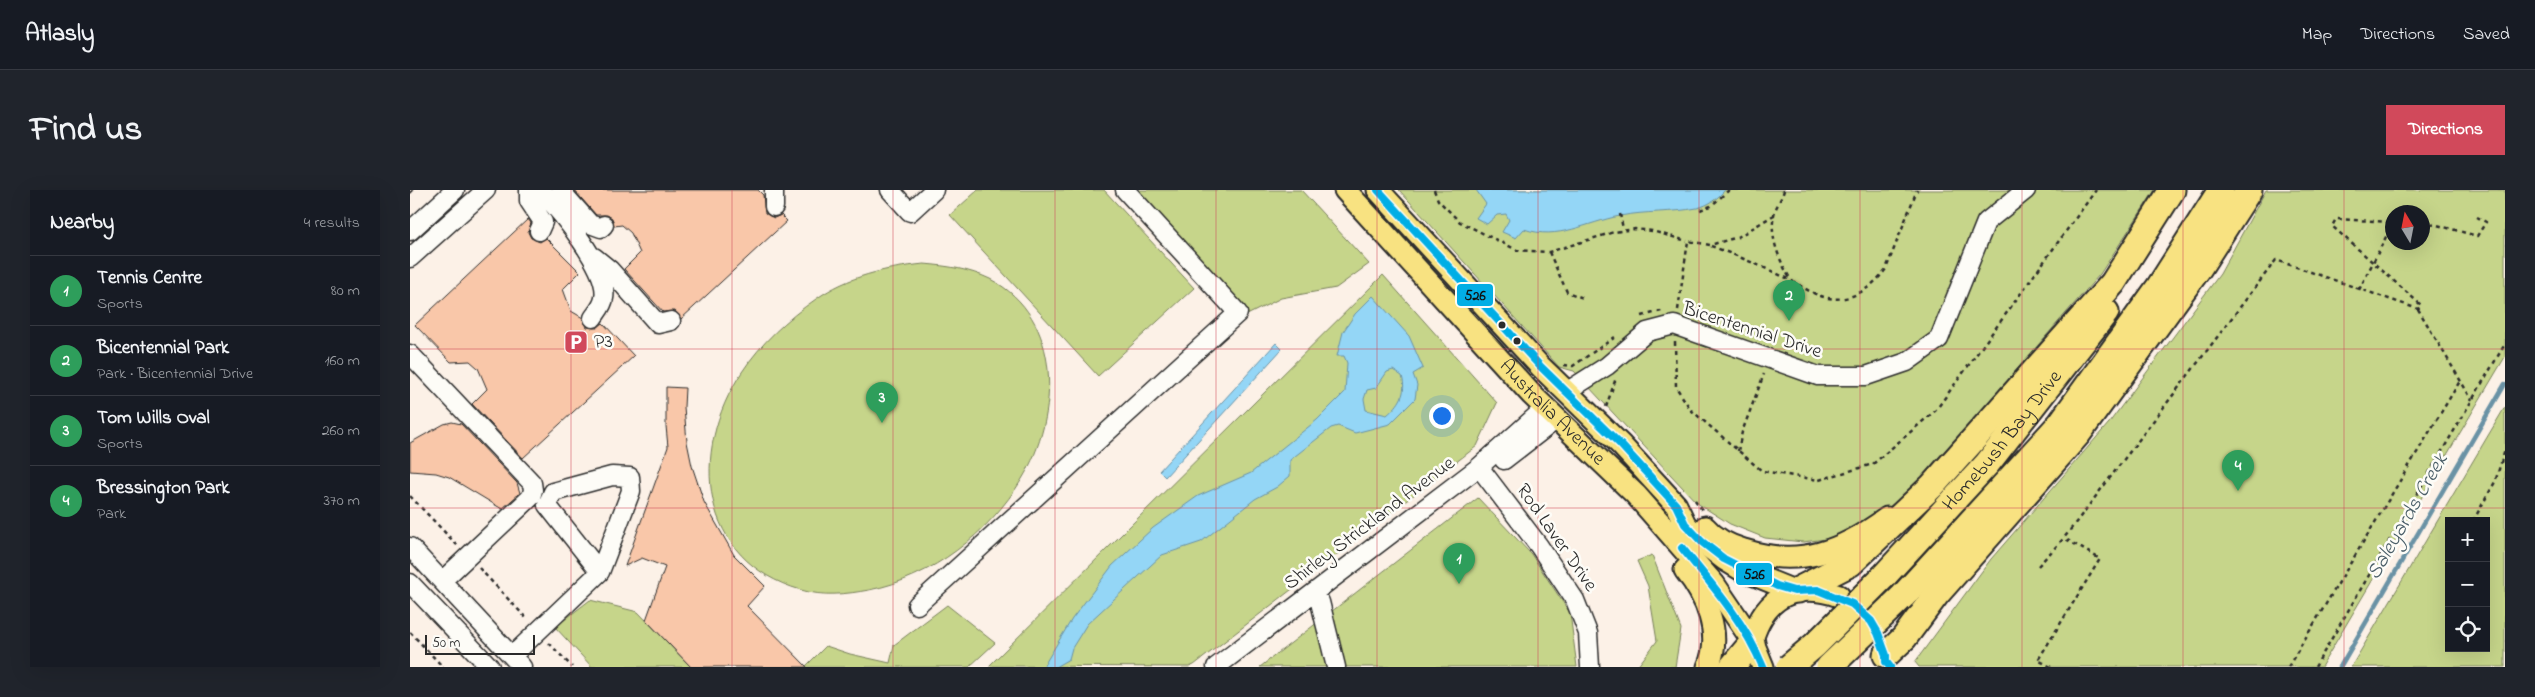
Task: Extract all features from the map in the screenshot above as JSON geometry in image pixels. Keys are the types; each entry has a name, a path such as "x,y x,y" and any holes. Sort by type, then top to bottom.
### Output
{"highway":[{"path":"1796,591 1851,563 1932,486 2113,283 2172,190"},
{"name":"Homebush Bay Drive","path":"1789,667 1884,576 1987,464 2058,376 2125,288 2188,190"},
{"name":"Homebush Bay Drive","path":"1829,667 1902,596 2060,424 2159,287 2221,190"},
{"path":"1885,657 1904,638 1936,595 2078,434 2199,268 2249,190"},
{"path":"1732,667 1752,641"}],"main road":[{"name":"Australia Avenue","path":"1345,190 1551,413 1636,495 1714,584 1752,641 1763,667"},
{"name":"Australia Avenue","path":"1378,190 1566,392 1684,502 1685,524 1724,559 1742,570 1796,591 1818,590 1839,596"},
{"path":"1566,392 1561,403 1601,446 1626,500 1701,592 1712,624 1713,644 1708,667"},
{"path":"1684,502 1710,533 1737,548 1766,557 1800,557 1820,554 1852,542 1932,486"},
{"path":"1752,641 1766,611 1776,601 1796,591"}],"street":[{"path":"410,230 455,190"},
{"path":"410,258 486,190"},
{"path":"528,190 529,202 543,222 539,230"},
{"path":"540,190 560,211 590,254 605,290 602,306 593,318"},
{"path":"560,190 590,224 601,228 604,225"},
{"path":"890,190 910,212 934,190"},
{"path":"917,605 1238,313 1125,190"},
{"name":"Bicentennial Drive","path":"1566,392 1607,366 1647,332 1674,326 1818,376 1866,376 1907,362 1939,339 1986,222 2026,190"},
{"path":"590,254 610,270 658,324 671,321"},
{"path":"410,354 532,483 531,497 443,580"},
{"name":"Shirley Strickland Avenue","path":"1232,667 1320,602 1551,413"},
{"name":"Shirley Strickland Avenue","path":"1216,667 1482,471"},
{"name":"Rod Laver Drive","path":"1482,471 1539,546 1575,600 1588,633 1590,667"},
{"path":"410,546 517,662 537,630 600,572 631,491 630,477 612,476 553,492 547,505 600,572"},
{"path":"410,583 490,667"},
{"path":"1320,602 1336,667"}],"path":[{"path":"410,193 414,190"},
{"path":"1434,190 1438,200 1460,222 1517,250 1549,252 1623,230 1652,231 1710,245 1792,280 1823,296 1839,299 1852,297 1865,290 1878,280 1886,269 1917,190"},
{"path":"1700,210 1710,206 1729,190"},
{"path":"1710,245 1738,237 1774,215 1782,201 1784,190"},
{"path":"1620,214 1623,230"},
{"path":"1774,215 1775,243 1782,264 1792,280"},
{"path":"2430,224 2477,236 2486,222 2477,218"},
{"path":"2385,222 2336,219 2332,226 2421,305 2418,309"},
{"path":"2359,290 2385,237"},
{"path":"1674,326 1683,286 1688,241"},
{"path":"1549,252 1567,292 1583,298"},
{"path":"2038,566 2064,538 2276,260 2418,309 2472,400"},
{"path":"2315,667 2505,344"},
{"path":"1738,451 1742,432 1770,359"},
{"path":"1606,411 1606,402 1617,379 1607,366"},
{"path":"2288,667 2460,381"},
{"path":"2475,517 2495,482 2505,450"},
{"path":"410,496 572,667"},
{"path":"1684,502 1704,511"},
{"path":"2051,667 2038,660 2100,559 2064,538"},
{"path":"410,632 443,667"}],"green space":[{"path":"978,190 1104,190 1194,288 1098,376 950,215"},
{"path":"1135,190 1301,190 1369,264 1336,288 1281,298 1247,315"},
{"path":"1399,190 2155,190 2100,274 1910,492 1866,523 1833,538 1803,542 1765,538 1730,524 1697,503 1574,371 1559,367"},
{"path":"2266,190 2505,190 2505,357 2321,667 1919,667 1915,662 1991,559 2109,423 2220,274"},
{"path":"924,264 958,268 990,279 1014,296 1032,318 1043,343 1048,370 1048,398 1043,427 1035,454 1009,499 976,535 936,564 915,575 869,590 835,594 818,594 801,590 767,576 741,555 723,529 713,500 710,468 714,436 725,403 749,361 766,341 785,323 816,299 841,284 868,274"},
{"path":"1383,275 1497,403 1477,446 1194,665 1189,667 989,666"},
{"path":"2505,407 2505,667 2351,667"},
{"path":"1478,498 1531,554 1570,613 1577,667 1260,667"},
{"path":"1652,555 1681,629 1675,667 1637,667 1657,641 1648,586 1637,561"},
{"path":"590,600 638,612 691,667 592,667 555,627"},
{"path":"947,605 995,643 969,667 805,667 826,646 850,654 890,663 894,645"}],"water":[{"path":"1476,190 1725,190 1712,201 1697,208 1620,216 1561,232 1549,233 1524,229 1516,238 1502,232 1509,220 1506,214 1497,215 1487,224 1476,218 1486,204"},
{"path":"1373,296 1409,336 1423,368 1413,374 1417,385 1415,399 1390,424 1355,433 1338,426 1331,428 1290,460 1290,476 1277,487 1255,499 1201,542 1162,555 1087,624 1072,648 1069,659 1055,667 1043,667 1072,619 1112,566 1153,528 1198,496 1251,473 1317,420 1345,392 1347,363 1344,356 1337,356 1343,332 1355,314","holes":["1393,370 1402,376 1403,393 1392,411 1387,415 1366,410 1364,399 1367,390 1376,388 1387,372"]},
{"path":"1276,343 1282,349 1165,477 1159,471"}],"building":[{"name":"P3","path":"574,190 758,190 763,195 765,213 774,218 781,215 787,221 681,319 675,311 663,312 624,269 640,253 631,233 622,225 614,226 612,218 607,215 596,215"},
{"name":"P3","path":"528,219 531,223 528,232 531,238 540,242 546,238 580,272 563,289 571,311 583,318 587,327 597,328 603,323 634,356 523,458 472,404 487,389 478,368 470,361 451,362 415,325"},
{"path":"666,387 685,388 684,407 687,442 692,466 704,502 734,555 765,586 747,606 807,667 691,667 646,620 665,567 642,558 625,566 668,447"},
{"path":"452,422 461,424 517,483 520,493 502,509 449,477 436,473 410,471 410,443 444,424"}],"waterway":[{"name":"Saleyards Creek","path":"2340,667 2505,384"}],"transit line":[{"name":"526","path":"1378,190 1540,366 1621,445 1676,505 1685,524 1702,542 1724,559 1777,586 1794,591 1818,590 1852,604 1871,621 1878,633 1886,655 1886,662 1890,667"},
{"name":"526","path":"1682,548 1737,619 1747,634 1763,667"}],"place":[{"name":"Bicentennial Park","path":"1789,321"},
{"name":"P3","path":"576,342"},
{"name":"Tom Wills Oval","path":"882,423"},
{"name":"Bressington Park","path":"2238,491"},
{"name":"Tennis Centre","path":"1459,584"}]}
